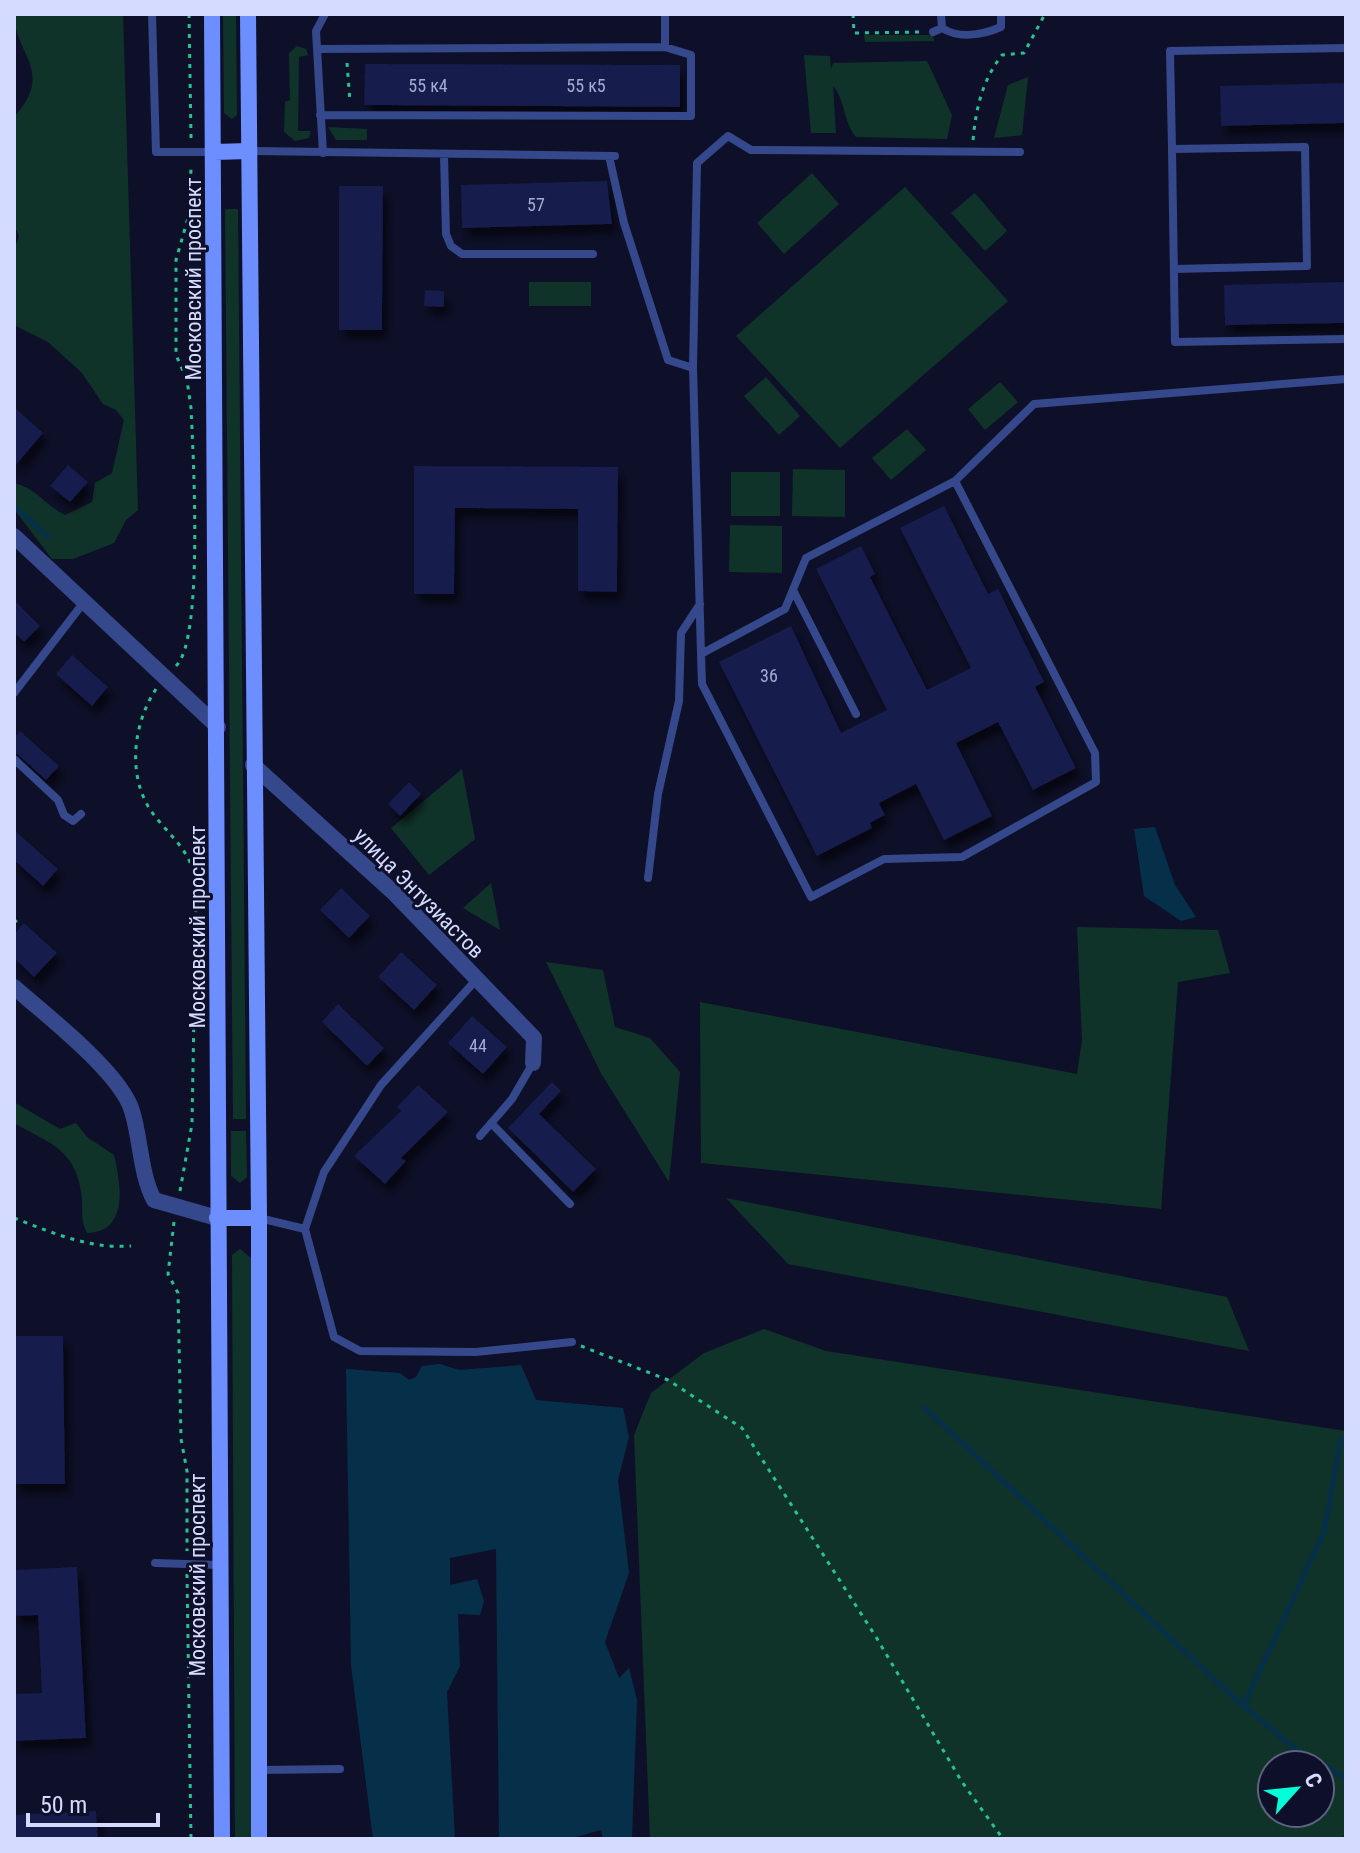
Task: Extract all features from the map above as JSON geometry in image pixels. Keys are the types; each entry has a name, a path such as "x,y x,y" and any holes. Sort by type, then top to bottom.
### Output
{"main road":[{"name":"Московский проспект","path":"212,14 222,1839"},
{"path":"248,14 259,1218 259,1839"},
{"path":"214,152 249,151"},
{"path":"217,1218 259,1218"}],"street":[{"path":"14,536 218,727"},
{"name":"улица Энтузиастов","path":"253,765 393,892 534,1038 533,1063"},
{"path":"14,987 111,1075 131,1107 146,1185 154,1200 217,1218"}],"lane":[{"path":"152,14 156,152 214,152"},
{"path":"323,153 316,31 325,14"},
{"path":"665,14 665,47"},
{"path":"941,14 938,30 953,35 988,33 1001,27 1001,14"},
{"path":"317,49 665,47 691,55 691,116 320,115"},
{"path":"1346,48 1170,51 1175,342 1346,339"},
{"path":"955,481 1095,753 1096,782 962,857 884,859 811,897 702,684 693,368 697,163 728,136 751,150 1020,152"},
{"path":"1172,149 1305,147 1307,251 1307,266 1174,269"},
{"path":"249,151 612,156 624,223 668,360 693,368"},
{"path":"444,155 446,234 451,246 462,254 593,254"},
{"path":"701,654 785,609 806,558 955,481 1034,404 1346,379"},
{"path":"793,590 856,714"},
{"path":"14,693 86,601"},
{"path":"648,878 658,794 679,701 681,633 700,604"},
{"path":"14,759 58,800 64,815 73,821 81,814"},
{"path":"476,980 381,1085 324,1172 305,1229 334,1337 360,1351 476,1352 572,1342"},
{"path":"480,1136 512,1099 533,1063"},
{"path":"491,1123 570,1204"},
{"path":"259,1218 305,1229"},
{"path":"155,1563 219,1565"},
{"path":"259,1770 340,1769"}],"path":[{"path":"189,14 190,211 176,260 176,355 187,380 191,408 193,623 181,661 164,677 139,719 137,772 140,791 150,810 183,850 193,871 196,902 192,1124 168,1257 168,1274 178,1293 181,1439 187,1471 191,1839"},
{"path":"853,14 854,33 938,30"},
{"path":"972,152 976,113 987,75 1002,55 1024,53 1045,14"},
{"path":"357,49 346,65 348,99 359,115"},
{"path":"14,923 21,916"},
{"path":"14,1218 70,1240 109,1247 131,1246"},
{"path":"572,1342 668,1380 742,1428 876,1637 962,1782 1003,1839"}],"green space":[{"path":"14,14 123,14 138,510 126,520 114,543 73,559 52,559 14,509 14,483 65,515 92,502 95,483 112,473 124,420 116,410 103,404 82,373 48,342 14,325 14,251 19,236 14,225 14,117 32,87 32,75"},
{"path":"223,14 236,14 237,115 232,119 224,113"},
{"path":"864,35 933,35 934,41 865,42"},
{"path":"297,46 306,49 308,55 299,57 298,131 311,131 309,138 295,141 284,132 285,102 290,100 289,53"},
{"path":"804,55 830,56 831,69 833,63 927,61 952,115 947,139 856,137 833,86 836,133 811,133"},
{"path":"1028,77 1022,135 994,138 1008,85"},
{"path":"328,127 367,129 367,140 336,140"},
{"path":"812,173 839,204 784,254 757,223"},
{"path":"905,187 1008,301 840,448 736,336"},
{"path":"975,193 1007,231 985,251 951,213"},
{"path":"225,209 238,209 246,1119 233,1119"},
{"path":"529,282 591,282 591,306 529,306"},
{"path":"766,377 800,416 779,435 744,396"},
{"path":"1000,382 1018,402 985,430 968,409"},
{"path":"907,429 926,450 891,480 872,458"},
{"path":"793,469 845,470 845,517 792,516"},
{"path":"731,472 780,472 780,516 731,516"},
{"path":"730,525 782,526 782,573 729,572"},
{"path":"462,769 475,839 429,875 391,828"},
{"path":"491,883 500,930 463,908"},
{"path":"1077,927 1218,930 1230,973 1178,982 1161,1209 701,1163 700,1002 1077,1074 1082,1040"},
{"path":"546,962 603,970 615,1027 650,1038 680,1072 669,1182 602,1075"},
{"path":"14,1102 60,1129 76,1123 87,1137 114,1155 119,1179 119,1204 116,1216 101,1231 87,1233 82,1217 81,1191 72,1164 57,1148 14,1123"},
{"path":"231,1131 246,1131 247,1177 240,1183 231,1176"},
{"path":"726,1198 1227,1297 1249,1351 788,1264"},
{"path":"240,1249 251,1258 251,1839 235,1839 232,1255"},
{"path":"764,1329 826,1351 1346,1431 1346,1833 1341,1839 650,1839 634,1435 651,1393 704,1353"}],"water":[{"path":"1155,827 1175,885 1196,917 1181,921 1144,896 1134,829"},
{"path":"440,1364 459,1370 521,1365 536,1400 623,1408 629,1437 618,1480 629,1573 605,1642 619,1678 629,1668 637,1700 632,1839 603,1839 601,1830 569,1839 499,1839 496,1549 450,1558 450,1585 477,1579 484,1601 480,1615 458,1614 460,1666 447,1692 455,1839 373,1839 351,1665 346,1369 400,1373 409,1380 416,1377 422,1366"}],"building":[{"path":"365,64 680,65 680,107 364,105"},
{"path":"1346,83 1346,123 1221,126 1220,86"},
{"path":"607,181 612,224 462,228 461,185"},
{"path":"339,186 383,186 382,330 339,330"},
{"path":"1346,282 1346,323 1225,325 1224,285"},
{"path":"425,290 444,291 444,307 424,306"},
{"path":"14,407 43,433 14,467"},
{"path":"68,465 88,482 70,502 50,486"},
{"path":"414,466 618,467 617,592 578,591 578,509 455,508 454,594 414,594"},
{"path":"944,506 988,594 998,589 1044,682 1035,687 1076,768 1033,790 998,722 956,743 992,816 944,840 916,784 879,803 885,815 870,823 872,828 817,856 719,662 791,626 841,733 887,710 816,569 861,546 875,574 870,577 927,690 971,668 900,528"},
{"path":"14,600 40,626 24,642 14,632"},
{"path":"72,655 108,687 92,706 56,674"},
{"path":"20,731 59,766 46,780 14,751 14,738"},
{"path":"409,782 421,794 400,816 388,804"},
{"path":"14,830 58,869 43,886 14,860"},
{"path":"341,888 370,916 349,938 320,910"},
{"path":"24,923 57,953 34,977 14,958 14,934"},
{"path":"401,952 437,985 414,1010 378,977"},
{"path":"338,1004 384,1048 367,1066 322,1022"},
{"path":"472,1016 507,1047 483,1074 448,1043"},
{"path":"552,1082 561,1091 539,1114 596,1169 573,1192 508,1128"},
{"path":"418,1085 448,1112 401,1158 406,1161 385,1184 354,1156 401,1111 397,1107"},
{"path":"14,1336 63,1336 65,1484 14,1484"},
{"path":"77,1567 86,1738 14,1741 14,1694 42,1693 38,1615 14,1616 14,1570"},
{"path":"96,1811 98,1839 14,1839 14,1815"}],"waterway":[{"path":"14,506 48,537"},
{"path":"925,1408 1230,1694 1295,1749 1346,1778"},
{"path":"1244,1705 1324,1532 1341,1438"}]}
